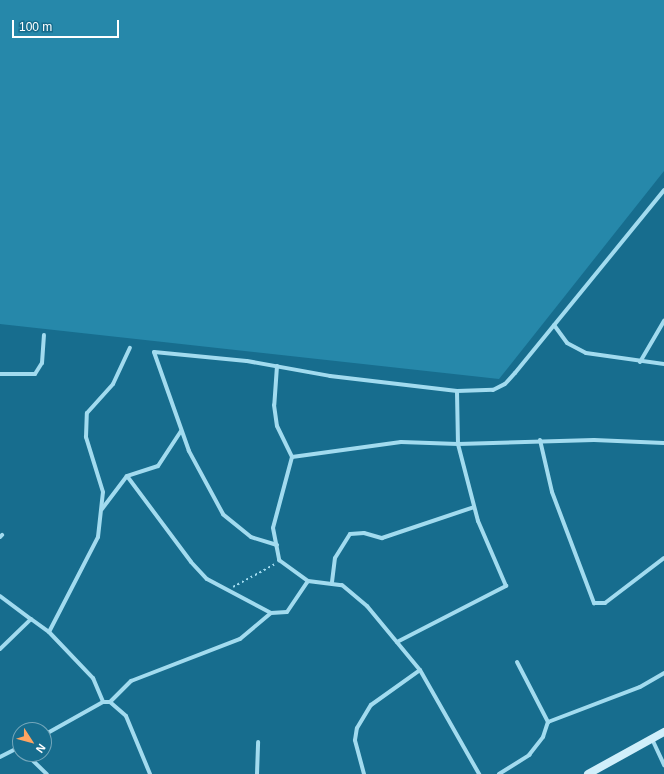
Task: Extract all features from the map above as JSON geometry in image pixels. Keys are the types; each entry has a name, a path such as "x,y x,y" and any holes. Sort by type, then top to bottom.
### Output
{"street":[{"path":"277,545 251,537 227,518 181,431 154,352 277,366 458,391 493,390 506,384 663,192"},
{"path":"640,362 664,321"},
{"path":"554,325 567,343 586,353 640,362 664,364"},
{"path":"0,374 35,374 42,363 44,335"},
{"path":"49,632 98,536 102,509 101,486 86,437 87,413 113,384 130,348"},
{"path":"277,366 274,405 277,426 292,456 274,519 279,560 308,581 332,582 352,591 398,642 420,670 477,774"},
{"path":"398,642 506,586 474,507 458,444 458,391"},
{"path":"102,509 127,476 150,471 158,466 181,431"},
{"path":"292,456 401,442 458,444 540,440 664,443"},
{"path":"540,440 552,492 594,603 605,603 664,558"},
{"path":"127,476 191,562 225,590 271,613 287,612 308,581"},
{"path":"332,582 335,558 350,534 364,533 382,538 474,507"},
{"path":"0,596 49,632 93,678 103,702"},
{"path":"110,702 131,681 240,639 271,613"},
{"path":"0,650 31,620"},
{"path":"499,774 530,755 543,737 548,722 517,662"},
{"path":"364,774 355,740 357,728 372,705 420,670"},
{"path":"548,722 640,687 664,673"},
{"path":"52,731 103,702 110,702 126,716 150,774"},
{"path":"588,774 600,771 664,732"},
{"path":"652,738 664,765"},
{"path":"257,774 258,742"},
{"path":"0,757 12,752"},
{"path":"34,762 47,774"}],"path":[{"path":"225,590 257,576 279,560"}],"shaded area":[{"path":"0,0 664,0 664,171 499,379 0,324"}]}
